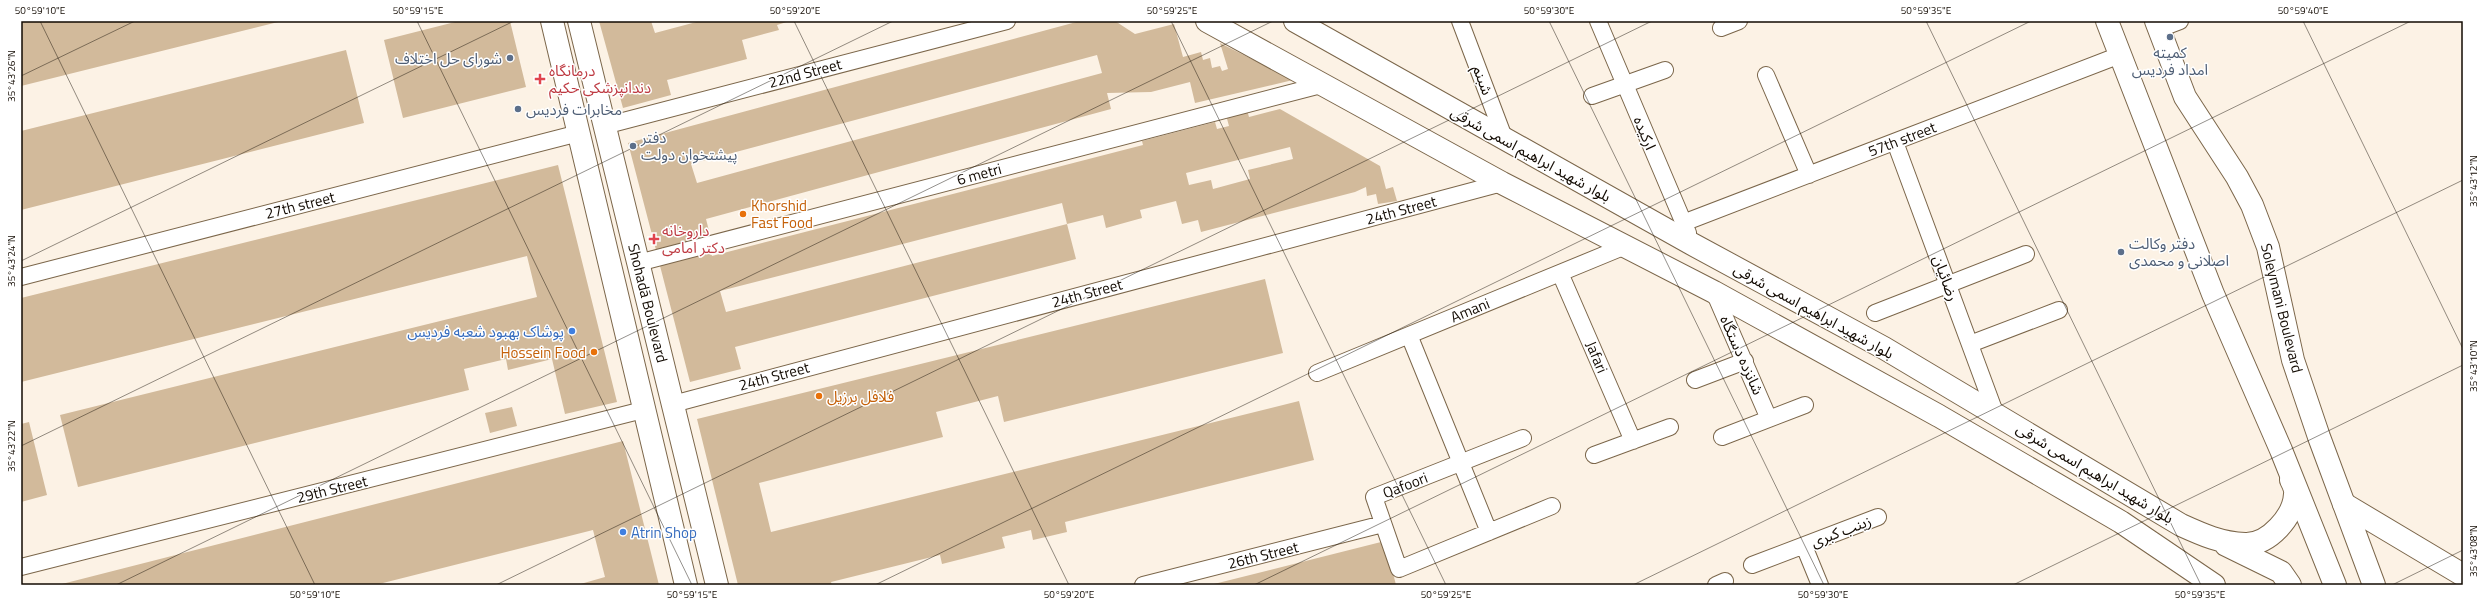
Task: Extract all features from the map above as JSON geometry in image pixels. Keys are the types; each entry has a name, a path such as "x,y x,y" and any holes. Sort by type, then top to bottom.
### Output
{"main road":[{"name":"Shohadā Boulevard","path":"552,21 643,410 686,585"},
{"name":"Shohadā Boulevard","path":"579,21 717,585"},
{"name":"بلوار شهید ابراهیم اسمی شرقی","path":"1208,21 1321,85 1502,183 1623,247 1714,292 1938,416 2121,522 2214,585"},
{"name":"بلوار شهید ابراهیم اسمی شرقی","path":"1295,21 1315,28 1506,140 1692,244 1884,348 2182,524 2213,540 2247,544 2277,530 2290,514 2296,493 2288,469"},
{"path":"2107,21 2213,294 2288,469 2334,585"},
{"name":"Soleymani Boulevard","path":"2157,25 2185,97 2237,177 2262,233 2276,277 2279,304 2293,360 2374,585"},
{"path":"2344,504 2463,575"},
{"path":"2213,540 2281,572 2290,585"}],"street":[{"name":"22nd Street","path":"604,126 1007,21"},
{"name":"شبنم","path":"1460,21 1506,140"},
{"name":"ارکیده","path":"1598,21 1692,244"},
{"path":"1721,28 1738,21"},
{"path":"2157,25 2180,21"},
{"name":"57th street","path":"1683,223 2120,55"},
{"path":"1592,96 1665,70"},
{"path":"1766,75 1809,175"},
{"name":"6 metri","path":"638,263 1321,85"},
{"name":"27th street","path":"21,277 579,133"},
{"name":"رضائیان","path":"1895,142 1996,415"},
{"name":"24th Street","path":"673,404 1502,183"},
{"name":"Amani","path":"1317,373 1623,247"},
{"path":"1875,313 1947,283 2026,254"},
{"name":"Jafari","path":"1560,273 1633,441"},
{"name":"شانزده دستگاه","path":"1714,292 1769,419"},
{"path":"1970,344 2059,310"},
{"path":"1409,335 1462,462 1489,532"},
{"path":"1695,380 1745,361"},
{"path":"1722,437 1804,405"},
{"name":"29th Street","path":"21,568 643,410"},
{"path":"1594,455 1670,427"},
{"path":"1462,462 1523,438"},
{"name":"Qafoori","path":"1383,524 1374,497 1462,462"},
{"path":"1383,524 1399,569 1552,506"},
{"name":"زینب کبری","path":"1752,565 1878,517"},
{"name":"26th Street","path":"1143,585 1383,524"},
{"name":"زینب کبری","path":"1804,546 1820,585"}],"building":[{"path":"21,21 278,21 278,22 21,86"},
{"path":"459,21 510,21 526,87 403,118 384,40"},
{"path":"599,21 651,21 655,33 700,21 790,21 777,25 779,30 742,40 747,59 667,80 671,95 623,108"},
{"path":"1080,21 1115,21 1135,34 1174,24 1183,57 1201,52 1203,60 1210,58 1212,68 1220,66 1222,71 1228,69 1220,43 1293,80 1195,103 1190,82 1151,92 1107,93 1111,109 706,219 710,235 656,250 628,143","holes":["1097,55 1102,73 697,183 691,164"]},
{"path":"346,50 364,123 21,210 21,131"},
{"path":"1280,109 1380,166 1386,189 1393,187 1397,201 1378,204 1376,194 1367,196 1366,187 1355,192 1201,232 1198,220 1182,224 1176,201 1140,210 1142,218 1106,228 1103,215 1067,224 1076,259 735,347 741,369 690,382 659,262 710,249 712,256 1143,145 1142,141 1215,122 1217,129 1229,126 1226,115 1247,110 1249,117","holes":["1290,147 1293,159 1248,170 1250,179 1213,189 1211,180 1189,185 1186,173","1062,203 1067,224 726,312 720,291"]},
{"path":"558,165 617,402 565,414 552,359 508,370 506,359 464,369 469,390 78,487 60,415 537,297 527,256 21,382 21,298"},
{"path":"1265,279 1283,353 1004,422 998,396 936,412 943,437 759,483 771,532 1299,401 1314,460 1065,522 1067,532 1033,540 1031,530 1002,537 1005,548 942,564 940,555 831,582 832,585 738,585 697,419"},
{"path":"512,407 517,426 490,433 485,413"},
{"path":"29,422 47,495 21,502 21,424"},
{"path":"623,441 659,585 577,585 605,577 593,530 375,585 58,585"},
{"path":"1385,541 1396,585 1210,585 1266,571"}],"place":[{"name":"کمیته امداد فردیس","path":"2170,37"},
{"name":"شورای حل اختلاف","path":"510,58"},
{"name":"درمانگاه دندانپزشکی حکیم","path":"540,79"},
{"name":"مخابرات فردیس","path":"518,109"},
{"name":"دفتر پیشتخوان دولت","path":"633,146"},
{"name":"Khorshid Fast Food","path":"743,214"},
{"name":"داروخانه دکتر امامی","path":"654,239"},
{"name":"دفتر وکالت اصلانی و محمدی","path":"2121,252"},
{"name":"پوشاک بهبود شعبه فردیس","path":"572,331"},
{"name":"Hossein Food","path":"594,352"},
{"name":"فلافل برزیل","path":"819,396"},
{"name":"Atrin Shop","path":"623,532"}]}
